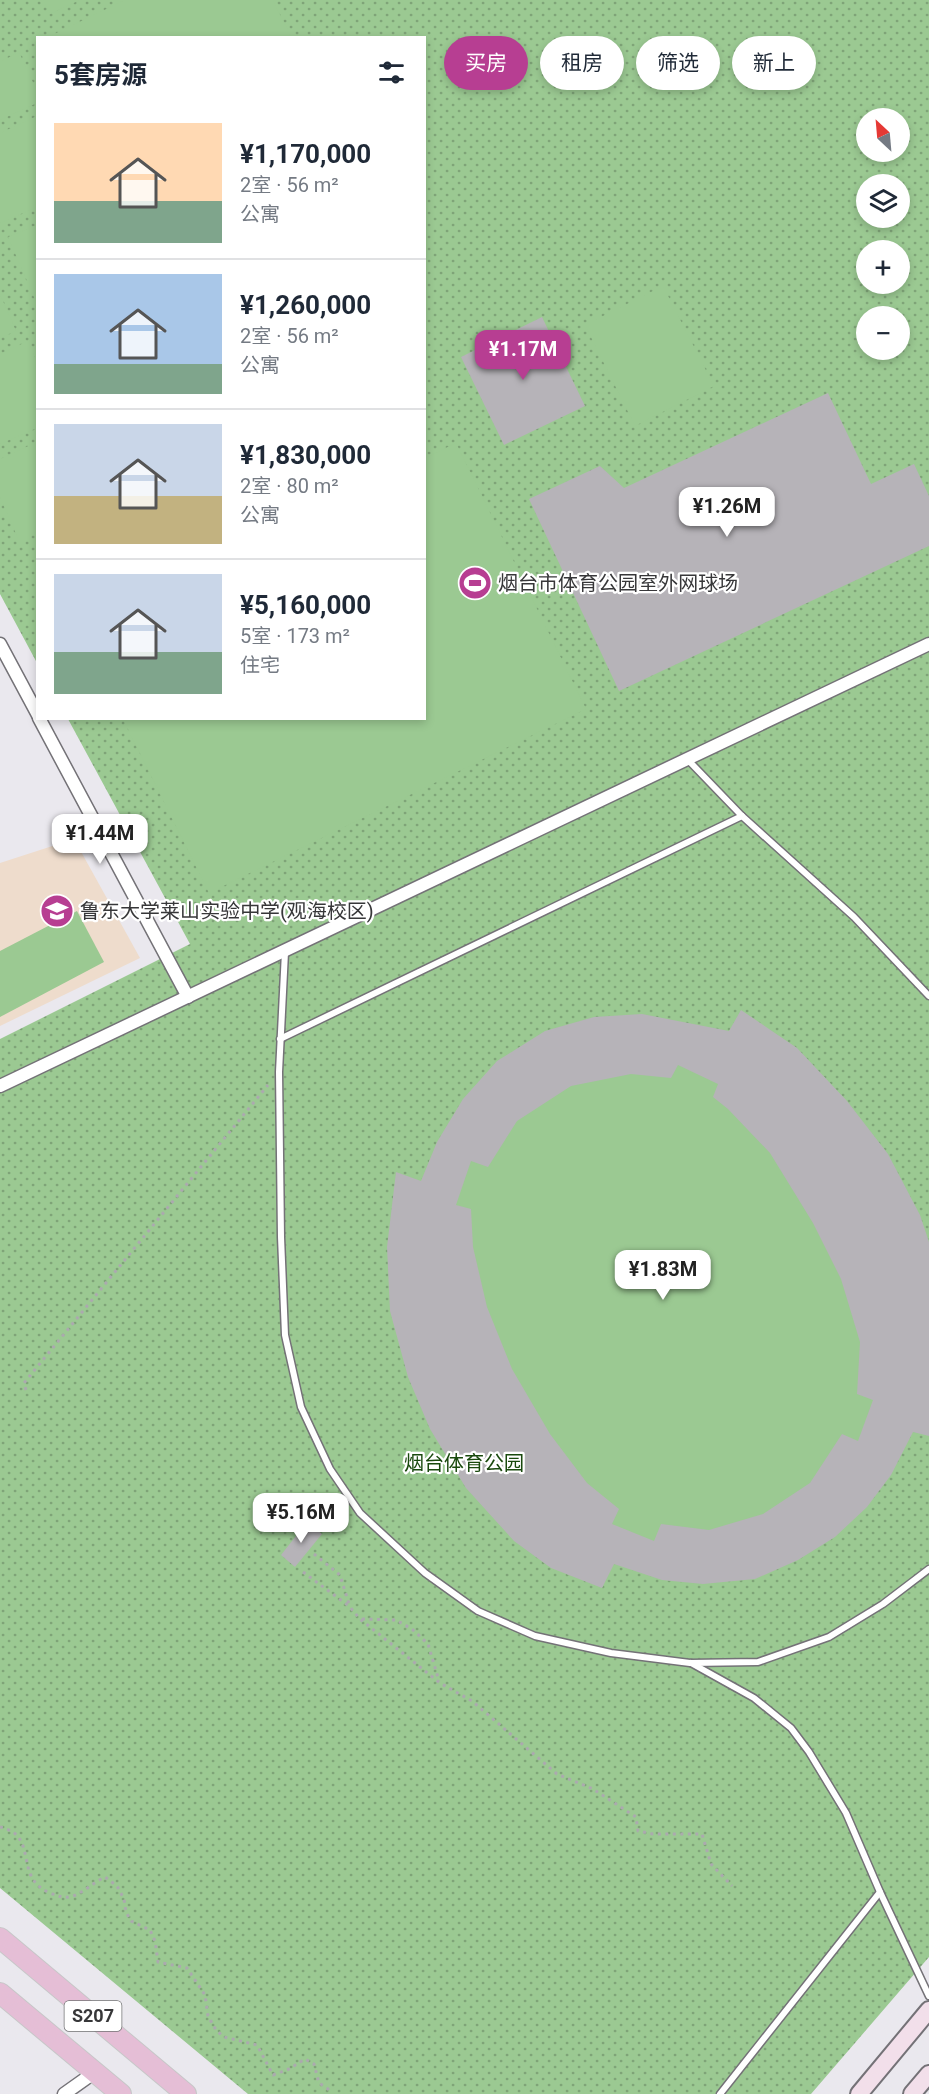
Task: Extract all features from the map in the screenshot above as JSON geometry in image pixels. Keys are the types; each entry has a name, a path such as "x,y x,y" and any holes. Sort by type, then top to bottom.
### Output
{"main road":[{"name":"S207","path":"0,1938 186,2094"},
{"name":"S207","path":"0,1993 121,2094"},
{"path":"859,2094 929,2010"},
{"path":"912,2094 929,2074"}],"street":[{"path":"0,644 36,713"},
{"path":"0,1086 929,644"},
{"path":"40,720 188,997"},
{"path":"64,2094 95,2072"}],"lane":[{"path":"688,760 742,816 854,917 929,996"},
{"path":"280,1040 742,816"},
{"path":"285,952 279,1072 285,1335 301,1407 330,1469 360,1513 425,1573 478,1611 535,1636 611,1653 690,1663 758,1662 829,1636 883,1604 929,1569"},
{"path":"690,1663 754,1698 791,1728 821,1770 846,1813 929,1996"},
{"path":"720,2094 880,1892"}],"path":[{"path":"27,1390 24,1383 279,1072"},
{"path":"314,1554 340,1575 349,1606"},
{"path":"303,1572 349,1606 360,1619 440,1683 472,1701 557,1774 593,1789 636,1817 638,1831 653,1834 702,1834 711,1864 732,1886"},
{"path":"360,1619 396,1620 412,1629 428,1644 440,1683"},
{"path":"0,1827 14,1833 23,1848 34,1883 44,1890 62,1898 74,1896 105,1877 117,1886 131,1921 150,1930 159,1962 187,1968 205,1995 208,2016 216,2030 224,2037 257,2045 273,2075 305,2059 314,2064 319,2083 331,2094"}],"shaded area":[{"name":"鲁东大学莱山实验中学(观海校区)","path":"74,839 140,958 0,1026 0,863"}],"green space":[{"name":"烟台体育公园","path":"0,0 929,0 929,1957 811,2094 248,2094 0,1888 0,1039 190,944 69,720 426,720 426,36 36,36 36,661 0,594"},
{"path":"43,0 80,0 50,14"},
{"path":"125,0 273,0 291,36 50,36"},
{"path":"19,52 36,89 36,103 0,120 0,62"},
{"path":"36,116 36,207 0,223 0,133"},
{"path":"36,225 36,302 8,237"},
{"path":"663,286 714,386 635,426 585,325"},
{"path":"0,294 16,331 0,338"},
{"path":"28,341 36,360 36,428 0,444 0,354"},
{"path":"36,442 36,532 19,541 0,497 0,459"},
{"name":"烟台市体育公园室外网球场","path":"456,443 586,709 209,893 123,720 426,720 426,458"},
{"path":"77,911 104,962 0,1017 0,951"},
{"path":"741,1010 797,1048 847,1101 888,1154 919,1215 929,1242 929,1436 913,1432 867,1507 835,1537 798,1560 755,1579 703,1584 662,1580 614,1564 602,1588 551,1568 514,1541 466,1488 430,1429 408,1377 390,1311 396,1172 421,1180 437,1142 463,1099 497,1061 545,1031 594,1017 642,1014 729,1031"}],"building":[{"path":"542,317 585,406 504,445 461,357"},
{"path":"828,393 871,484 914,464 929,496 929,546 619,691 529,499 600,466 624,488"},
{"path":"741,1010 797,1048 847,1101 888,1154 920,1215 929,1242 929,1436 913,1432 891,1475 867,1507 835,1537 798,1560 755,1579 703,1584 662,1580 614,1564 602,1588 551,1568 514,1541 466,1488 430,1429 408,1377 390,1311 387,1247 396,1172 421,1181 437,1142 463,1099 497,1061 545,1031 594,1017 642,1014 729,1031","holes":["678,1065 718,1084 713,1097 728,1109 770,1153 813,1223 841,1279 860,1342 857,1394 873,1400 858,1441 842,1434 810,1483 763,1514 709,1530 661,1524 654,1541 612,1524 619,1509 587,1483 550,1434 512,1369 487,1307 473,1247 471,1209 456,1205 471,1161 488,1167 517,1121 571,1086 631,1074 671,1078"]},
{"path":"307,1522 322,1534 295,1567 281,1555"}],"place":[{"name":"烟台市体育公园室外网球场","path":"475,583"},
{"name":"鲁东大学莱山实验中学(观海校区)","path":"57,911"}]}
